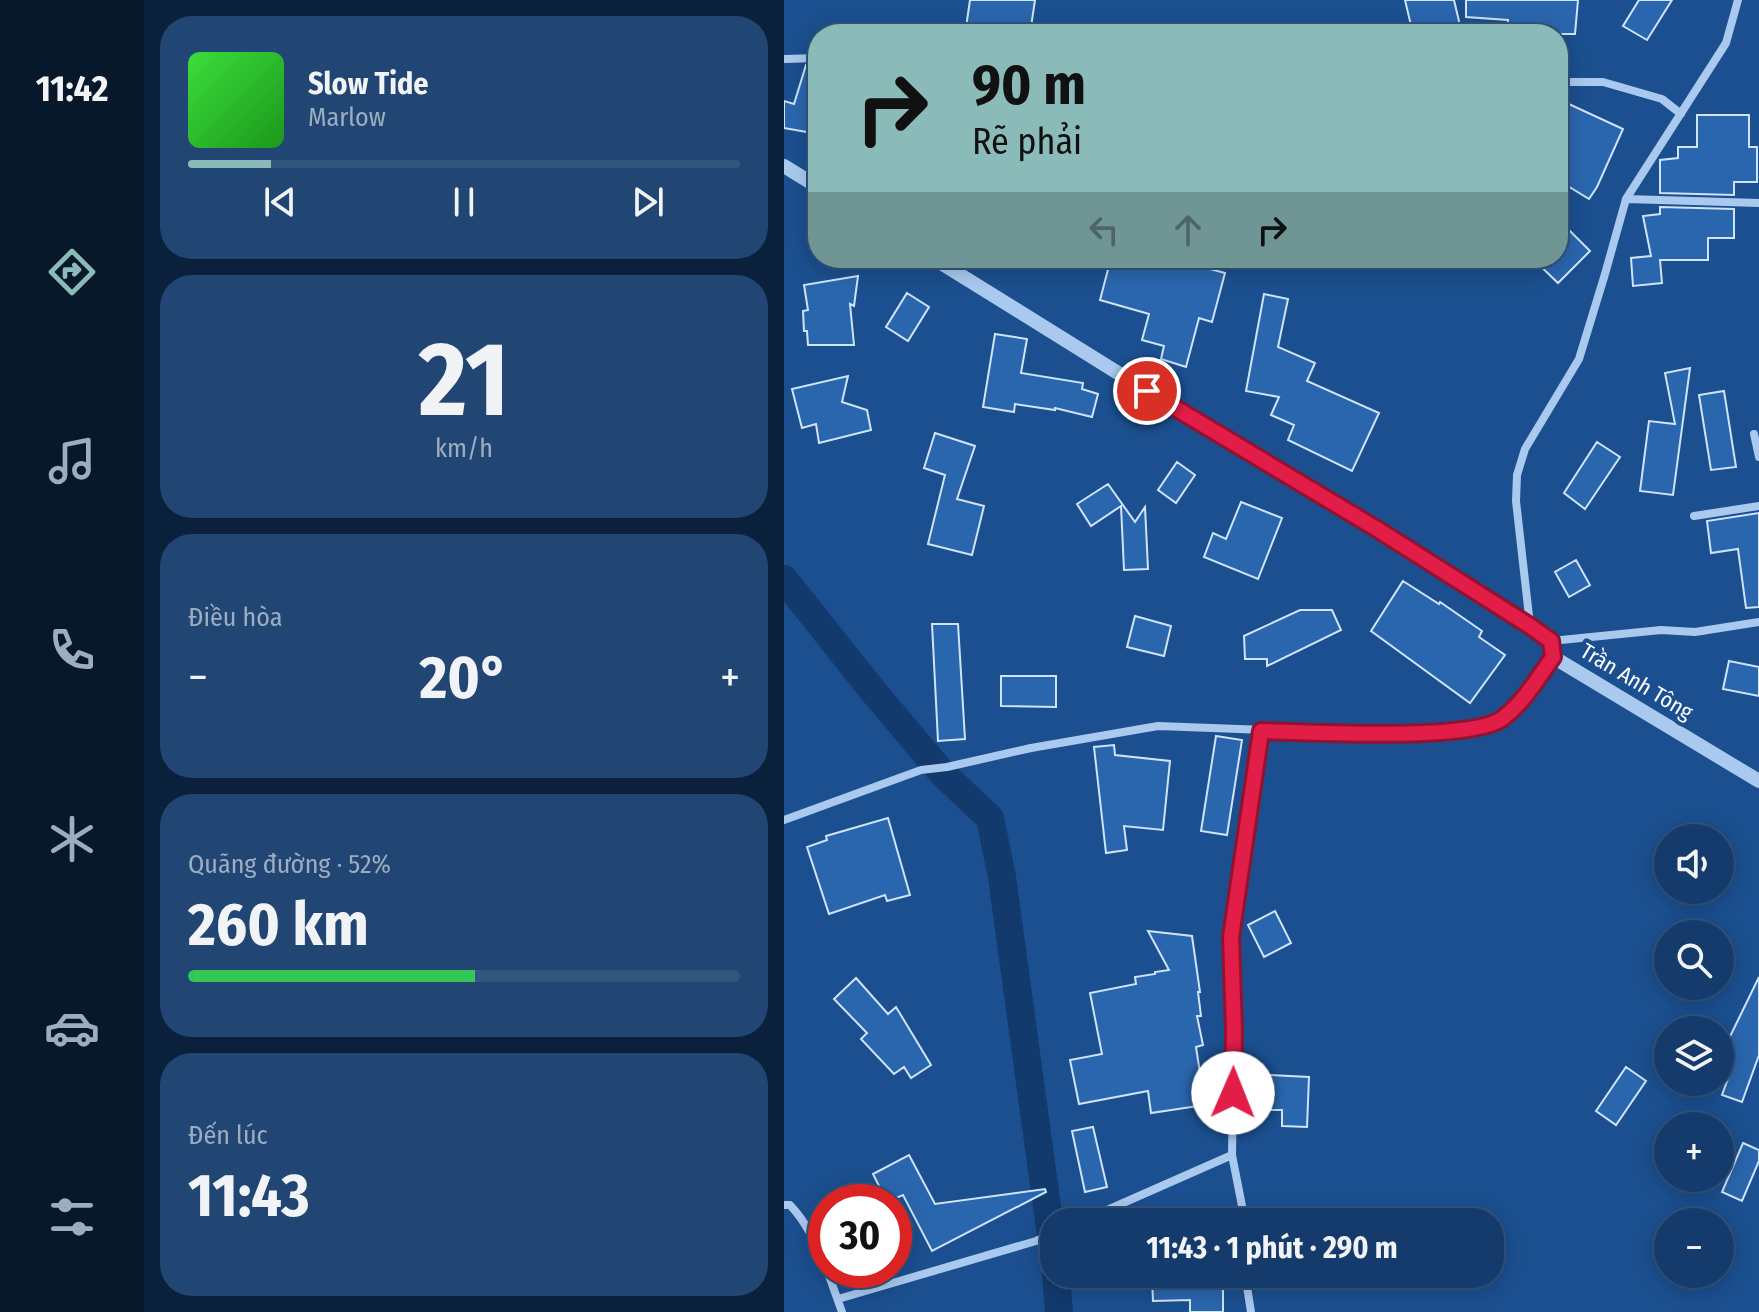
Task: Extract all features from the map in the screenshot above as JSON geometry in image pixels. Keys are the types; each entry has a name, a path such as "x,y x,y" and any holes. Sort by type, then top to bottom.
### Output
{"street":[{"path":"1530,626 1516,501 1517,475 1525,449 1579,359 1626,199 1726,43 1736,1"},
{"path":"784,59 808,58"},
{"path":"1568,82 1603,82 1662,99 1681,114"},
{"path":"784,166 808,181"},
{"path":"1626,199 1759,203"},
{"name":"Trần Anh Tông","path":"949,268 1200,424 1377,529 1551,641 1553,657 1759,781"},
{"path":"1754,434 1759,457"},
{"path":"1694,516 1759,506"},
{"path":"1551,641 1661,630 1695,632 1759,622"},
{"path":"784,820 921,770 1158,726 1377,734 1465,730 1501,720 1527,693 1553,657"},
{"path":"1242,1208 1232,1155 1234,1030 1231,937 1261,731"},
{"path":"1112,1208 1232,1155"},
{"path":"784,1205 790,1205 808,1228"},
{"path":"838,1299 1040,1239"},
{"path":"834,1288 842,1312"},
{"path":"1247,1288 1251,1312"}],"building":[{"path":"970,0 1035,0 1031,24 966,24"},
{"path":"1405,0 1454,0 1460,24 1411,24"},
{"path":"1466,0 1578,0 1575,34 1568,34 1568,24 1508,24 1508,20 1466,17"},
{"path":"1639,0 1672,0 1647,40 1623,26"},
{"path":"808,65 808,132 784,128 784,101 794,104"},
{"path":"1568,104 1623,129 1589,199 1568,186"},
{"path":"1697,115 1749,115 1749,147 1757,147 1757,182 1734,182 1734,195 1660,193 1660,160 1678,158 1678,147 1697,147"},
{"path":"1660,207 1734,209 1734,238 1708,238 1708,260 1660,260 1662,283 1633,286 1631,258 1651,256 1643,216 1660,214"},
{"path":"1568,229 1590,251 1558,283 1542,268 1568,268"},
{"path":"1108,268 1206,268 1225,273 1212,322 1199,318 1186,367 1161,359 1164,346 1142,340 1149,314 1100,300"},
{"path":"858,276 854,306 850,304 854,345 808,345 807,331 804,331 803,311 808,310 804,285"},
{"path":"907,293 929,307 908,341 886,327"},
{"path":"1264,294 1288,299 1278,347 1315,363 1307,381 1379,413 1352,471 1288,440 1294,425 1271,415 1279,397 1246,391"},
{"path":"995,334 1027,339 1021,373 1083,383 1082,389 1098,394 1092,417 1055,408 1015,404 1014,412 983,407"},
{"path":"1690,368 1673,495 1640,491 1649,421 1675,424 1665,373"},
{"path":"848,376 842,402 867,410 871,430 819,443 816,424 802,428 792,389"},
{"path":"1724,391 1736,467 1711,470 1699,395"},
{"path":"935,433 975,446 957,499 984,506 972,555 928,544 945,475 924,468"},
{"path":"1597,442 1620,457 1585,509 1564,493"},
{"path":"1177,462 1195,475 1176,503 1158,490"},
{"path":"1108,484 1135,522 1145,507 1148,569 1124,570 1121,506 1091,526 1077,504"},
{"path":"1241,502 1282,518 1258,579 1204,557 1213,533 1226,539"},
{"path":"1759,513 1759,607 1746,608 1738,549 1711,553 1707,521"},
{"path":"1576,560 1590,585 1569,597 1555,572"},
{"path":"1403,581 1482,631 1479,637 1505,655 1470,703 1371,631"},
{"path":"1300,610 1332,610 1341,630 1267,666 1267,659 1245,659 1244,636"},
{"path":"1135,616 1171,626 1164,656 1127,647"},
{"path":"932,624 958,624 965,739 938,741"},
{"path":"1729,661 1759,667 1759,696 1723,689"},
{"path":"1001,676 1056,676 1056,707 1001,706"},
{"path":"1216,736 1242,740 1227,835 1201,831"},
{"path":"1114,745 1115,755 1170,761 1163,830 1124,826 1127,850 1106,853 1094,747"},
{"path":"888,818 910,895 887,901 885,895 829,914 807,847 827,840 826,836"},
{"path":"1275,911 1291,943 1264,957 1248,925"},
{"path":"1148,931 1192,936 1200,992 1201,1016 1197,1016 1203,1045 1196,1047 1205,1105 1151,1113 1148,1091 1079,1104 1070,1060 1102,1054 1090,993 1136,984 1135,977 1169,970"},
{"path":"1759,977 1759,1055 1742,1102 1725,1096 1734,1096 1734,1028"},
{"path":"856,978 888,1014 896,1007 931,1065 911,1078 904,1067 894,1074 861,1039 867,1033 834,999"},
{"path":"1626,1067 1646,1081 1616,1125 1596,1111"},
{"path":"1268,1075 1309,1077 1307,1127 1282,1126 1282,1110 1267,1110"},
{"path":"1093,1127 1107,1187 1085,1192 1072,1131"},
{"path":"1743,1143 1759,1150 1759,1161 1742,1201 1722,1192 1734,1192 1734,1164"},
{"path":"909,1155 935,1204 1045,1189 1046,1192 932,1251 912,1212 912,1184 878,1184 873,1174"},
{"path":"1152,1288 1223,1288 1223,1312 1190,1312 1190,1300 1153,1301"}],"waterway":[{"path":"784,579 943,774 990,818 1002,877 1047,1208"},
{"path":"1057,1288 1059,1312"}],"route":[{"path":"1147,391 1377,529 1530,626 1551,641 1553,657 1527,693 1501,720 1465,730 1377,734 1261,731 1231,937 1233,1093"}]}
